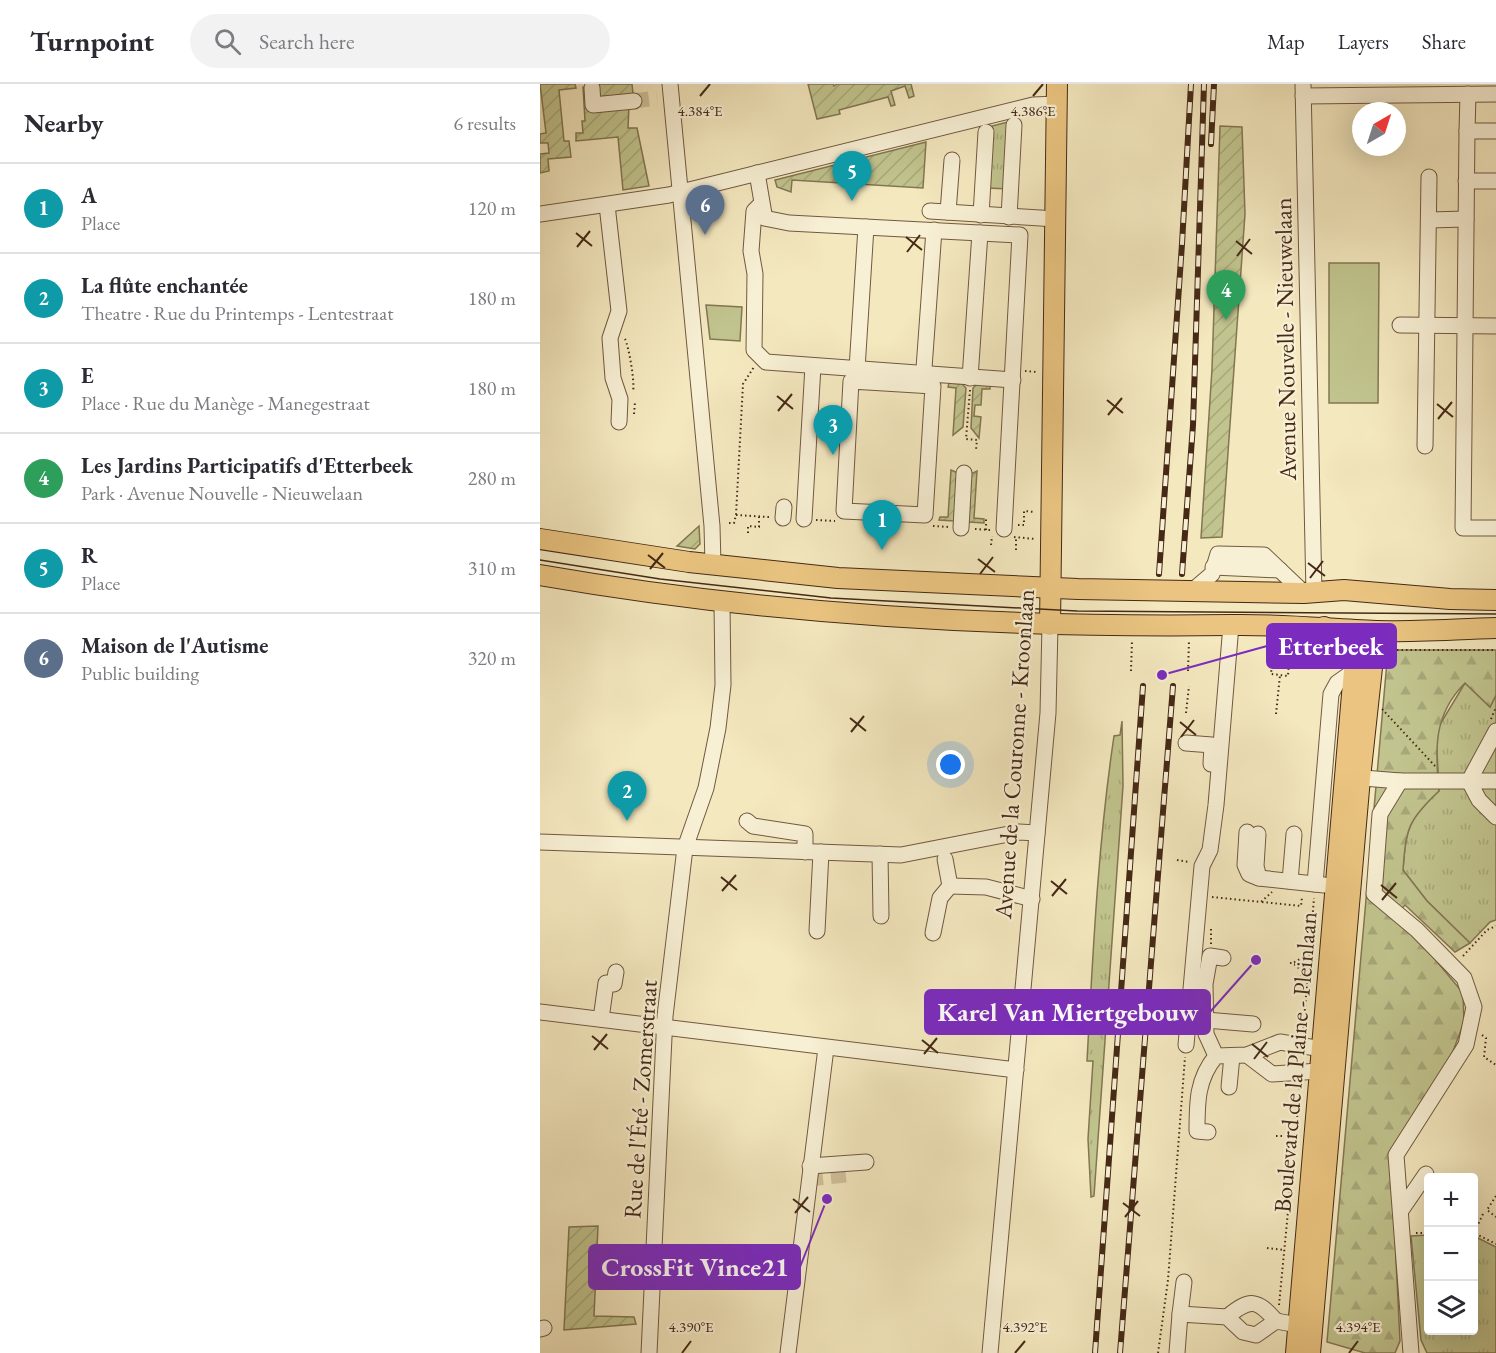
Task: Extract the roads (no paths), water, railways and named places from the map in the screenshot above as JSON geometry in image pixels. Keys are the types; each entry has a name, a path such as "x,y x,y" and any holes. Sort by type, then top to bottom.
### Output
{"main road":[{"name":"Avenue de la Couronne - Kroonlaan","path":"1050,626 1058,84"},
{"path":"540,539 713,565 838,578 1051,588 1309,593 1337,590 1450,599 1496,600"},
{"path":"540,575 722,603 882,617 1050,626 1231,625 1324,627 1376,631 1496,628"},
{"name":"Boulevard de la Plaine - Pleinlaan","path":"1324,627 1340,636 1348,645 1360,669"},
{"name":"Boulevard de la Plaine - Pleinlaan","path":"1307,1352 1360,669 1376,631"},
{"name":"Boulevard de la Plaine - Pleinlaan","path":"1307,1352 1298,1325 1336,886 1352,777"}],"street":[{"path":"592,88 593,105 634,101"},
{"path":"1303,90 1496,94"},
{"name":"Avenue Nouvelle - Nieuwelaan","path":"1303,90 1309,593"},
{"path":"666,93 680,192 714,551 713,565"},
{"path":"1468,94 1463,528 1496,528"},
{"path":"540,214 680,192 1033,105 1057,104"},
{"path":"1009,217 1014,125"},
{"path":"1467,131 1496,131"},
{"path":"981,214 986,132"},
{"path":"948,212 952,160"},
{"path":"758,173 761,184 762,211"},
{"path":"1425,446 1429,177"},
{"path":"1466,180 1496,181"},
{"path":"607,205 619,311 610,338 613,378 620,399 619,422"},
{"path":"1004,528 1013,380 1020,236 789,223 762,211 754,211 751,251 755,274 754,350 759,358 790,370 813,366 924,380 970,378 1013,380"},
{"path":"930,211 1056,219"},
{"path":"1429,220 1466,219"},
{"path":"866,227 849,516 914,520 934,230"},
{"path":"970,378 980,233"},
{"path":"1400,325 1496,326"},
{"path":"804,519 811,498 818,391 813,366"},
{"path":"961,528 964,473"},
{"path":"1192,591 1212,573 1213,567 1280,570 1309,593"},
{"name":"Rue de l'Été - Zomerstraat","path":"649,1353 664,1028 685,848 706,788 718,728 723,685 722,603"},
{"path":"1186,1045 1202,866 1208,855 1216,805 1231,625"},
{"name":"Avenue de la Couronne - Kroonlaan","path":"990,1353 1032,899 1048,699 1050,626"},
{"path":"1298,882 1332,694 1336,683 1360,669"},
{"path":"1469,782 1491,729"},
{"path":"1186,742 1212,745 1205,844 1208,855"},
{"path":"1352,777 1400,781 1496,781"},
{"path":"1400,781 1380,814 1374,894 1417,930 1464,978 1474,1007 1466,1045 1396,1155 1402,1209 1411,1353"},
{"path":"1469,782 1479,800 1496,817"},
{"path":"747,820 753,826 805,834 813,852 817,931"},
{"path":"540,842 901,855 1019,832 1037,833"},
{"path":"1253,833 1245,865 1249,874 1259,878 1336,886"},
{"path":"1294,834 1298,882"},
{"path":"880,854 881,916"},
{"path":"945,859 950,886"},
{"path":"950,886 986,887 1032,899"},
{"path":"933,933 940,898 950,886"},
{"path":"1223,958 1210,956 1205,984 1206,1034 1232,1056 1272,1074 1320,1071"},
{"path":"601,1019 606,983 614,984 616,972"},
{"path":"540,1012 1016,1070"},
{"path":"1206,1020 1253,1024"},
{"path":"1208,1132 1197,1131 1198,1091 1206,1068 1232,1056 1280,1042 1322,1049"},
{"path":"788,1353 826,1048"},
{"path":"1229,1087 1232,1056"},
{"path":"810,1166 866,1162"},
{"path":"1402,1209 1424,1177"},
{"path":"1177,1353 1184,1282"},
{"path":"1180,1314 1227,1317 1247,1303 1252,1303 1264,1308 1277,1321 1298,1325"},
{"path":"1227,1317 1243,1332 1257,1335 1277,1321"}],"tunnel":[{"path":"634,101 657,98"},
{"path":"808,1179 846,1175"}],"tram line":[{"path":"540,560 660,579 831,598 1077,611 1496,614"}],"railway":[{"path":"1159,574 1191,84"},
{"path":"1182,574 1193,425 1204,84"},
{"path":"1211,144 1214,84"},
{"path":"1095,1353 1143,686"},
{"path":"1120,1353 1173,686"}],"place":[{"name":"R","path":"852,201"},
{"name":"Maison de l'Autisme","path":"705,235"},
{"name":"Les Jardins Participatifs d'Etterbeek","path":"1226,320"},
{"name":"E","path":"833,455"},
{"name":"A","path":"882,550"},
{"name":"Etterbeek","path":"1162,675"},
{"name":"La flûte enchantée","path":"627,821"},
{"name":"Karel Van Miertgebouw","path":"1256,960"},
{"name":"CrossFit Vince21","path":"827,1199"}]}
